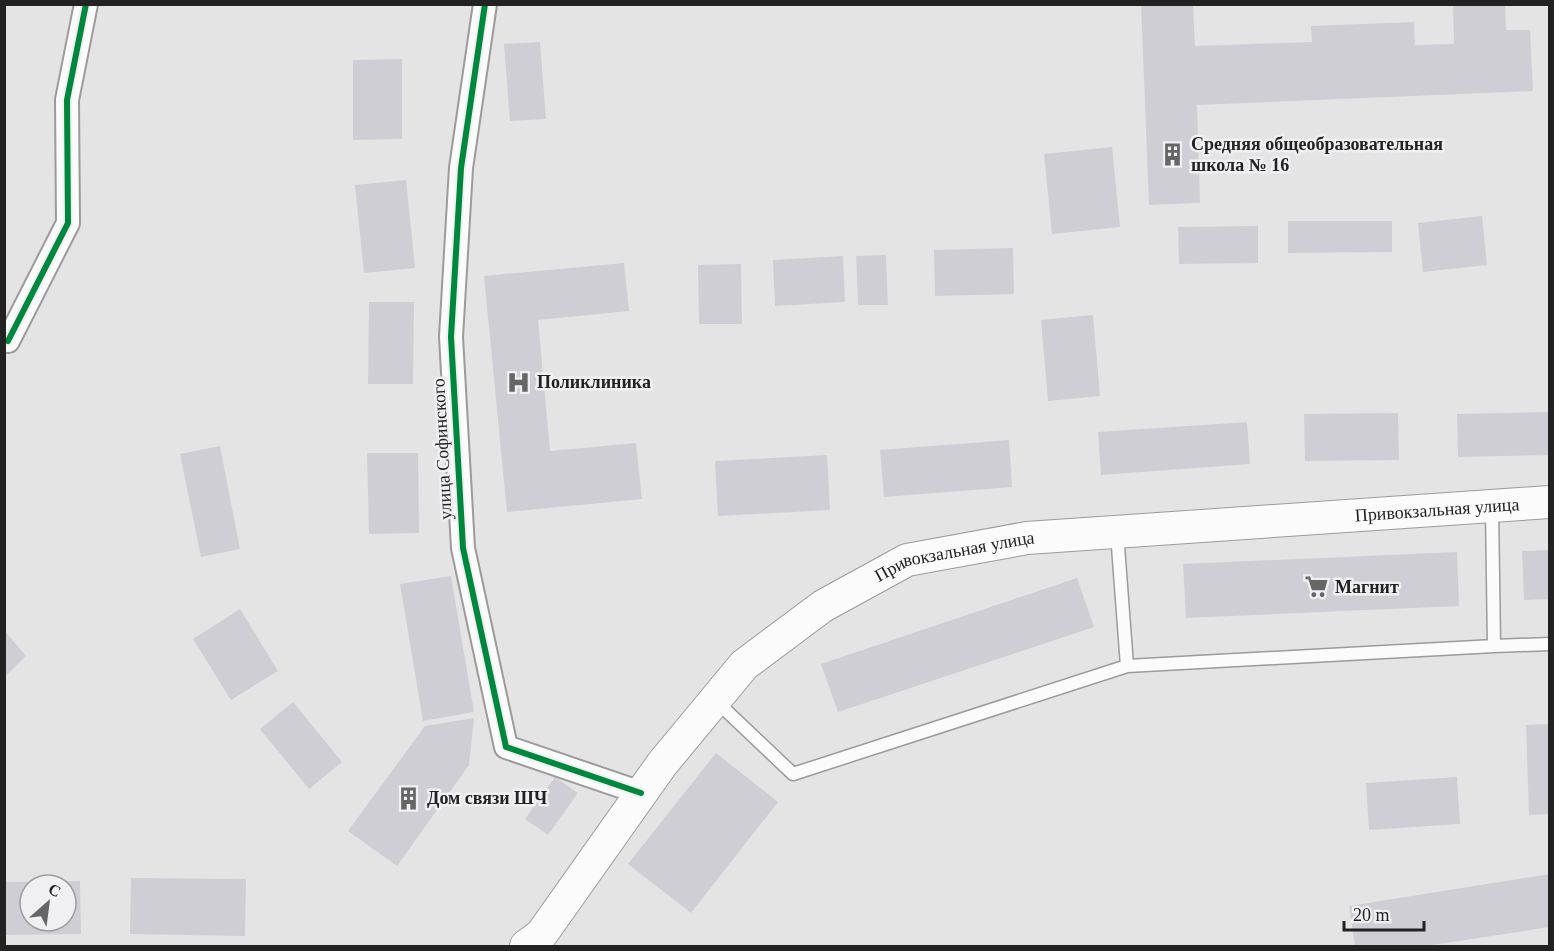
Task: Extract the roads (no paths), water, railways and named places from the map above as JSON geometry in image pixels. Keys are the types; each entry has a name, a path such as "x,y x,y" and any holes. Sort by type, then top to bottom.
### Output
{"main road":[{"name":"Привокзальная улица","path":"526,946 541,935 662,764 744,665 823,606 907,560 1027,538 1550,502"}],"street":[{"path":"8,341 68,223 67,100 86,4"},
{"name":"улица Софинского","path":"485,4 461,168 451,337 463,548 506,747 641,793"}],"lane":[{"path":"1492,505 1494,646"},
{"path":"1117,532 1127,666"},
{"path":"715,700 793,774 1127,666 1550,644"}],"place":[{"name":"Средняя общеобразовательная школа № 16","path":"1173,154"},
{"name":"Поликлиника","path":"519,382"},
{"name":"Магнит","path":"1317,587"},
{"name":"Дом связи ШЧ","path":"409,798"}]}
